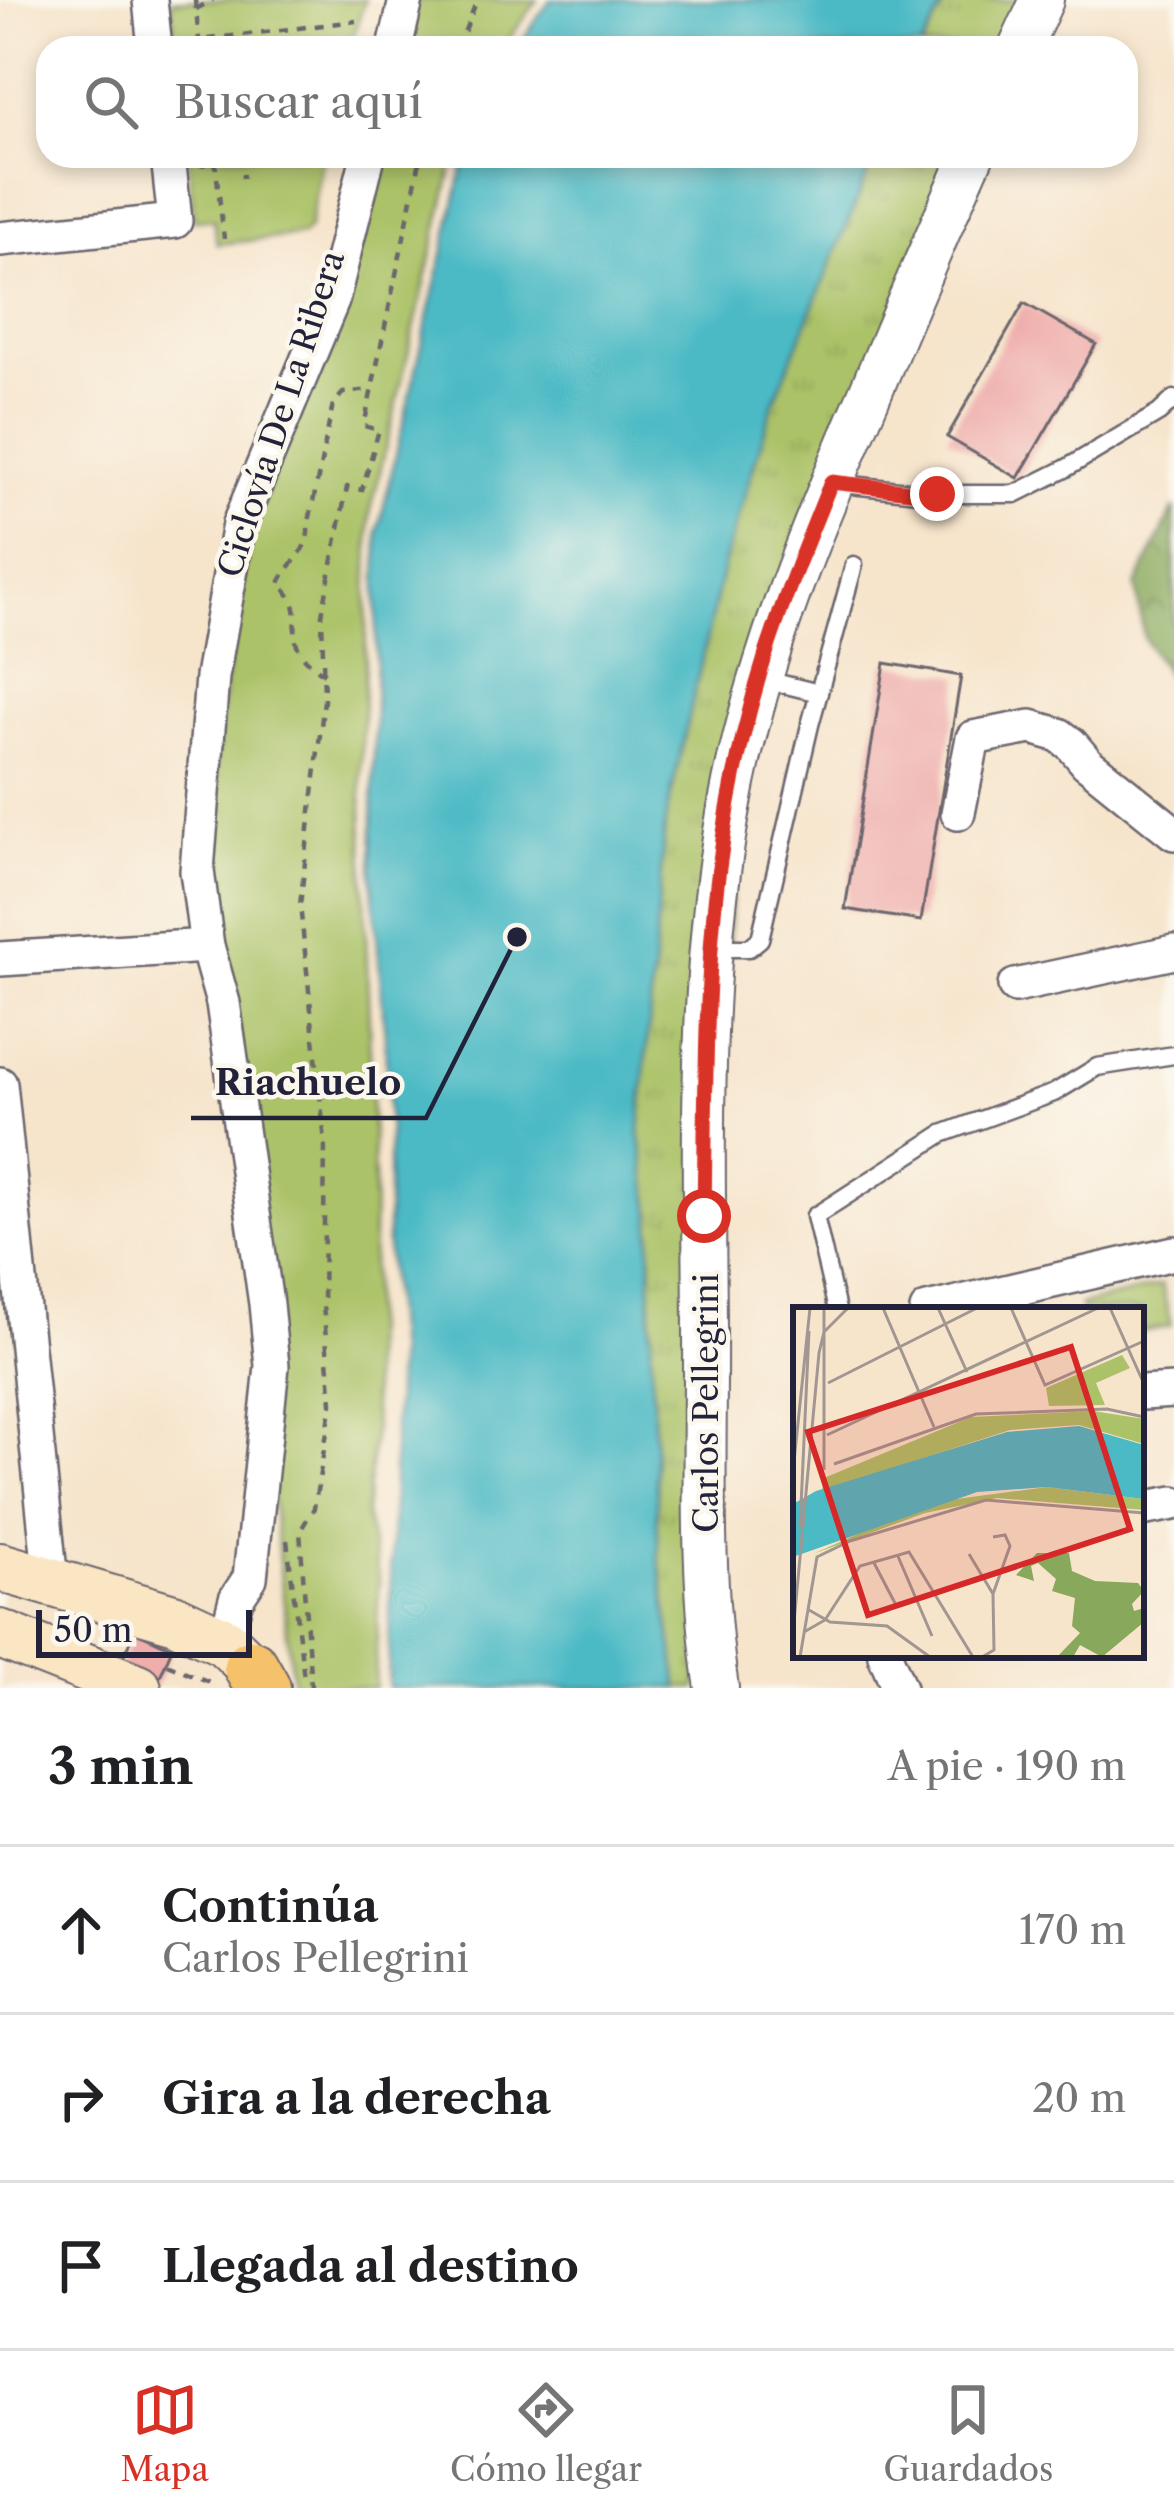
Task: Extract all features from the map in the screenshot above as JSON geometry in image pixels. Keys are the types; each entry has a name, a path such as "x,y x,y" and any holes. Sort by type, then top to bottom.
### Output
{"main road":[{"path":"0,1567 173,1618 246,1657"},
{"path":"0,1634 131,1685"}],"street":[{"path":"150,0 154,36"},
{"path":"397,36 406,0"},
{"path":"1026,36 1042,0"},
{"path":"0,239 175,221 178,168"},
{"path":"246,1657 272,1366 223,1003 207,946 197,871 212,676 239,524 332,301 365,168"},
{"name":"Carlos Pellegrini","path":"717,1688 708,1606 704,1216 707,1035 719,866 760,679 780,612 967,168"},
{"path":"958,813 973,738 1031,727 1046,729 1071,744 1087,764 1174,833"},
{"path":"0,958 207,946"},
{"path":"1016,986 1174,952"},
{"path":"0,1084 51,1582"},
{"path":"940,1307 1174,1253"},
{"path":"1144,1393 1174,1390"},
{"path":"1144,1508 1174,1503"},
{"path":"886,1658 898,1688"}],"lane":[{"path":"831,482 937,494 1016,494 1066,469 1174,399"},
{"path":"711,948 748,948 760,939 854,565"},
{"path":"760,679 819,693"},
{"path":"836,1307 815,1216 942,1134 1054,1094 1096,1067 1174,1055"}],"path":[{"path":"195,0 199,36"},
{"path":"196,9 213,0"},
{"path":"463,36 477,0"},
{"path":"232,36 356,21"},
{"path":"215,168 224,239"},
{"path":"242,168 243,178"},
{"path":"308,1688 300,1531 314,1508 332,1402 323,1305 325,1142 300,905 324,700 322,615 347,487 362,490 379,430 364,425 418,168"},
{"path":"324,674 299,652 296,607 278,584 309,538 333,404 343,393 372,390"},
{"path":"284,1526 308,1688"}],"green space":[{"path":"171,0 365,0 353,36 175,36"},
{"path":"416,0 538,0 511,36 407,36"},
{"path":"947,0 1030,0 1011,36 928,36"},
{"path":"189,168 321,168 309,228 302,235 217,244 214,219 194,220"},
{"path":"373,168 452,168 370,514 361,778 374,1182 370,1363 374,1429 365,1513 379,1578 375,1688 293,1685 273,1507 228,964 208,872 221,710 248,548"},
{"path":"870,168 950,168 739,717 697,1688 679,1688 659,1560 651,1212 640,1131 665,822 725,557 773,404"},
{"path":"1174,508 1174,686 1144,639 1136,586"},
{"path":"1162,1285 1171,1326 1144,1331 1144,1307 1080,1305"}],"water":[{"path":"550,0 947,0 928,36 525,36"},
{"path":"463,168 870,168 773,404 725,557 665,822 640,1131 651,1212 659,1560 679,1688 388,1688 396,1354 387,1245 385,1037 372,873 378,531"}],"building":[{"path":"1024,303 1096,344 1018,478 947,437"},
{"path":"885,663 961,676 921,921 845,909"},
{"path":"134,1631 172,1648 155,1688 110,1688"}],"place":[{"name":"Riachuelo","path":"517,937"}],"route":[{"path":"704,1216 707,1035 719,866 752,705 780,612 831,482 937,494"}]}
